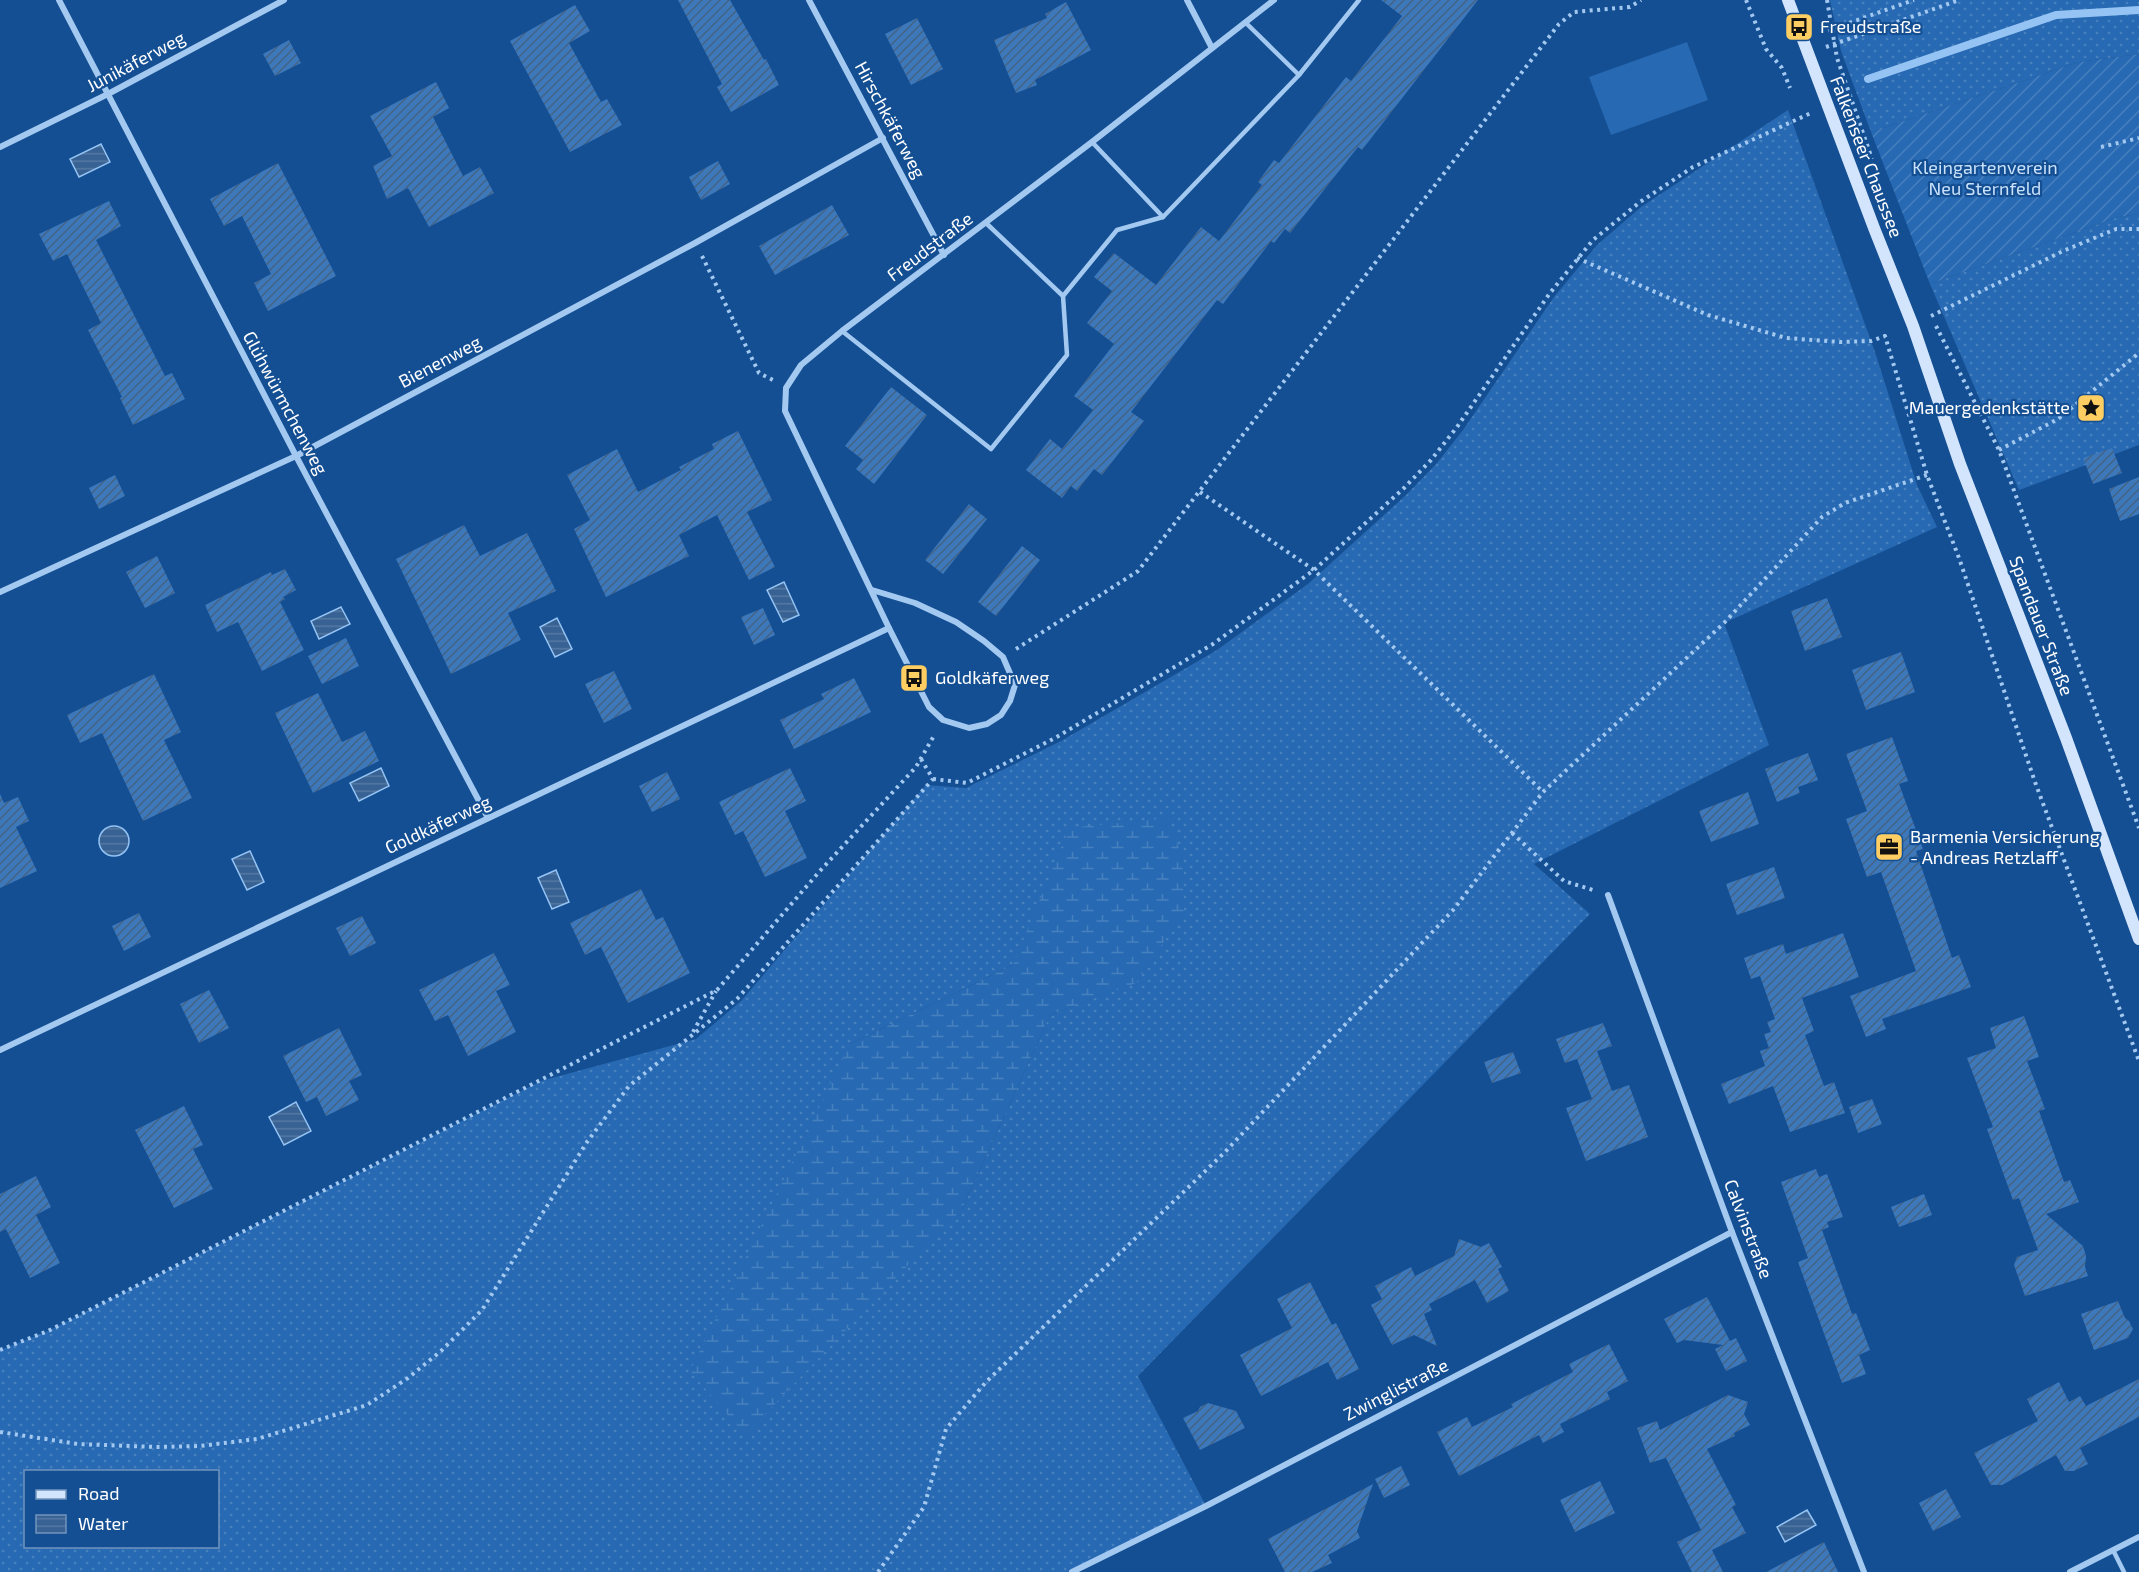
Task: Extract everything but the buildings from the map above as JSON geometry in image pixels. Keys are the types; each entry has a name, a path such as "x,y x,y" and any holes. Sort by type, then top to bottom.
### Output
{"main road":[{"name":"Falkenseer Chaussee","path":"1788,0 1913,326"},
{"name":"Spandauer Straße","path":"1913,326 1956,454 2066,738 2139,939"}],"street":[{"name":"Glühwürmchenweg","path":"59,0 296,456 488,818"},
{"name":"Junikäferweg","path":"0,147 108,94 284,0"},
{"name":"Hirschkäferweg","path":"809,0 944,255"},
{"path":"1187,0 1212,48"},
{"name":"Freudstraße","path":"786,388 801,365 842,331 1092,142 1274,0"},
{"name":"Bienenweg","path":"0,592 296,456 695,243 883,138"},
{"path":"786,388 786,411 889,628 929,707 942,720 969,728 987,724 1001,715 1011,701 1015,685 1003,657 956,622 915,603 872,590"},
{"name":"Goldkäferweg","path":"0,1050 889,628"},
{"name":"Calvinstraße","path":"1608,895 1732,1232 1864,1572"},
{"name":"Zwinglistraße","path":"1072,1572 1216,1500 1732,1232"},
{"path":"2070,1572 2139,1537"}],"lane":[{"path":"1063,296 1117,230 1163,217 1299,75 1359,0"},
{"path":"1245,22 1299,75"},
{"path":"1092,142 1163,217"},
{"path":"842,331 991,449 1067,355 1063,296 986,223"},
{"path":"2113,1550 2124,1572"}],"path":[{"path":"1003,657 1138,571 1559,24 1574,12 1630,7 1641,0"},
{"path":"1746,0 1766,49 1782,68 1790,88"},
{"path":"1827,0 1837,58 1875,166"},
{"path":"1803,39 1914,0"},
{"path":"1808,54 1959,0"},
{"path":"933,779 966,783 1055,738 1213,644 1314,570 1404,488 1431,460 1576,258 1593,240 1640,202 1693,167 1827,105"},
{"path":"2101,147 2139,138"},
{"path":"1931,316 2063,251 2116,229 2139,229"},
{"path":"695,243 759,373 786,388"},
{"path":"1576,258 1708,315 1786,338 1850,342 1871,341 1885,336 1927,475 1959,558 2035,782 2139,1061"},
{"path":"1927,305 1999,450 2139,828"},
{"path":"1999,450 2058,419 2139,353"},
{"path":"878,1572 924,1508 946,1430 986,1382 1224,1152 1454,909 1543,792 1724,623 1822,518 1845,503 1927,475"},
{"path":"1200,492 1314,570 1543,792"},
{"path":"692,1035 717,990 921,759 942,720"},
{"path":"921,759 933,779"},
{"path":"0,1432 78,1444 157,1447 200,1446 257,1439 367,1405 408,1378 441,1351 482,1310 587,1142 629,1086 737,999 933,779"},
{"path":"1512,833 1564,881 1608,895"},
{"path":"0,1350 48,1331 717,990"}],"green space":[{"path":"1830,0 2139,0 2139,54 2079,62 1871,132 1841,51"},
{"path":"1687,42 1708,100 1611,135 1589,77"},
{"name":"Kleingartenverein Neu Sternfeld","path":"2139,54 2139,214 2118,217 1930,284 1871,132 2079,62"},
{"path":"1788,110 1876,355 1917,485 1937,527 1724,623 1769,745 1534,864 1590,914 1138,1376 1206,1506 1072,1572 0,1572 0,1350 48,1331 541,1081 696,1039 741,1001 926,785 966,788 1061,741 1217,650 1308,584 1406,495 1437,463 1463,430 1554,297 1597,245 1641,207","holes":["1013,965 1136,982 1050,1015 962,1209 850,1044"]},
{"path":"2139,214 2139,445 2019,490 1930,284 2118,217"},
{"path":"1168,818 1182,857 1184,912 1136,983 1050,1015 962,1209 745,1435 690,1371 850,1044 1013,965 1069,828"}],"water":[{"path":"101,144 110,162 79,177 70,159"},
{"path":"784,582 799,615 783,622 767,590"},
{"path":"341,607 350,624 319,639 311,621"},
{"path":"557,618 572,649 555,657 540,627"},
{"path":"381,768 389,786 359,801 350,783"},
{"path":"114,826 120,827 128,835 128,847 120,855 114,856 108,855 100,847 99,841 100,835 108,827"},
{"path":"250,851 264,882 247,890 232,859"},
{"path":"556,870 569,902 552,909 538,878"},
{"path":"296,1102 311,1131 284,1145 269,1117"},
{"path":"1807,1510 1816,1525 1785,1542 1777,1527"}],"waterway":[{"path":"1868,79 2056,15 2139,10"}],"place":[{"name":"Freudstraße","path":"1799,27"},
{"name":"Mauergedenkstätte","path":"2091,408"},
{"name":"Goldkäferweg","path":"914,678"},
{"name":"Barmenia Versicherung - Andreas Retzlaff","path":"1889,847"}]}
